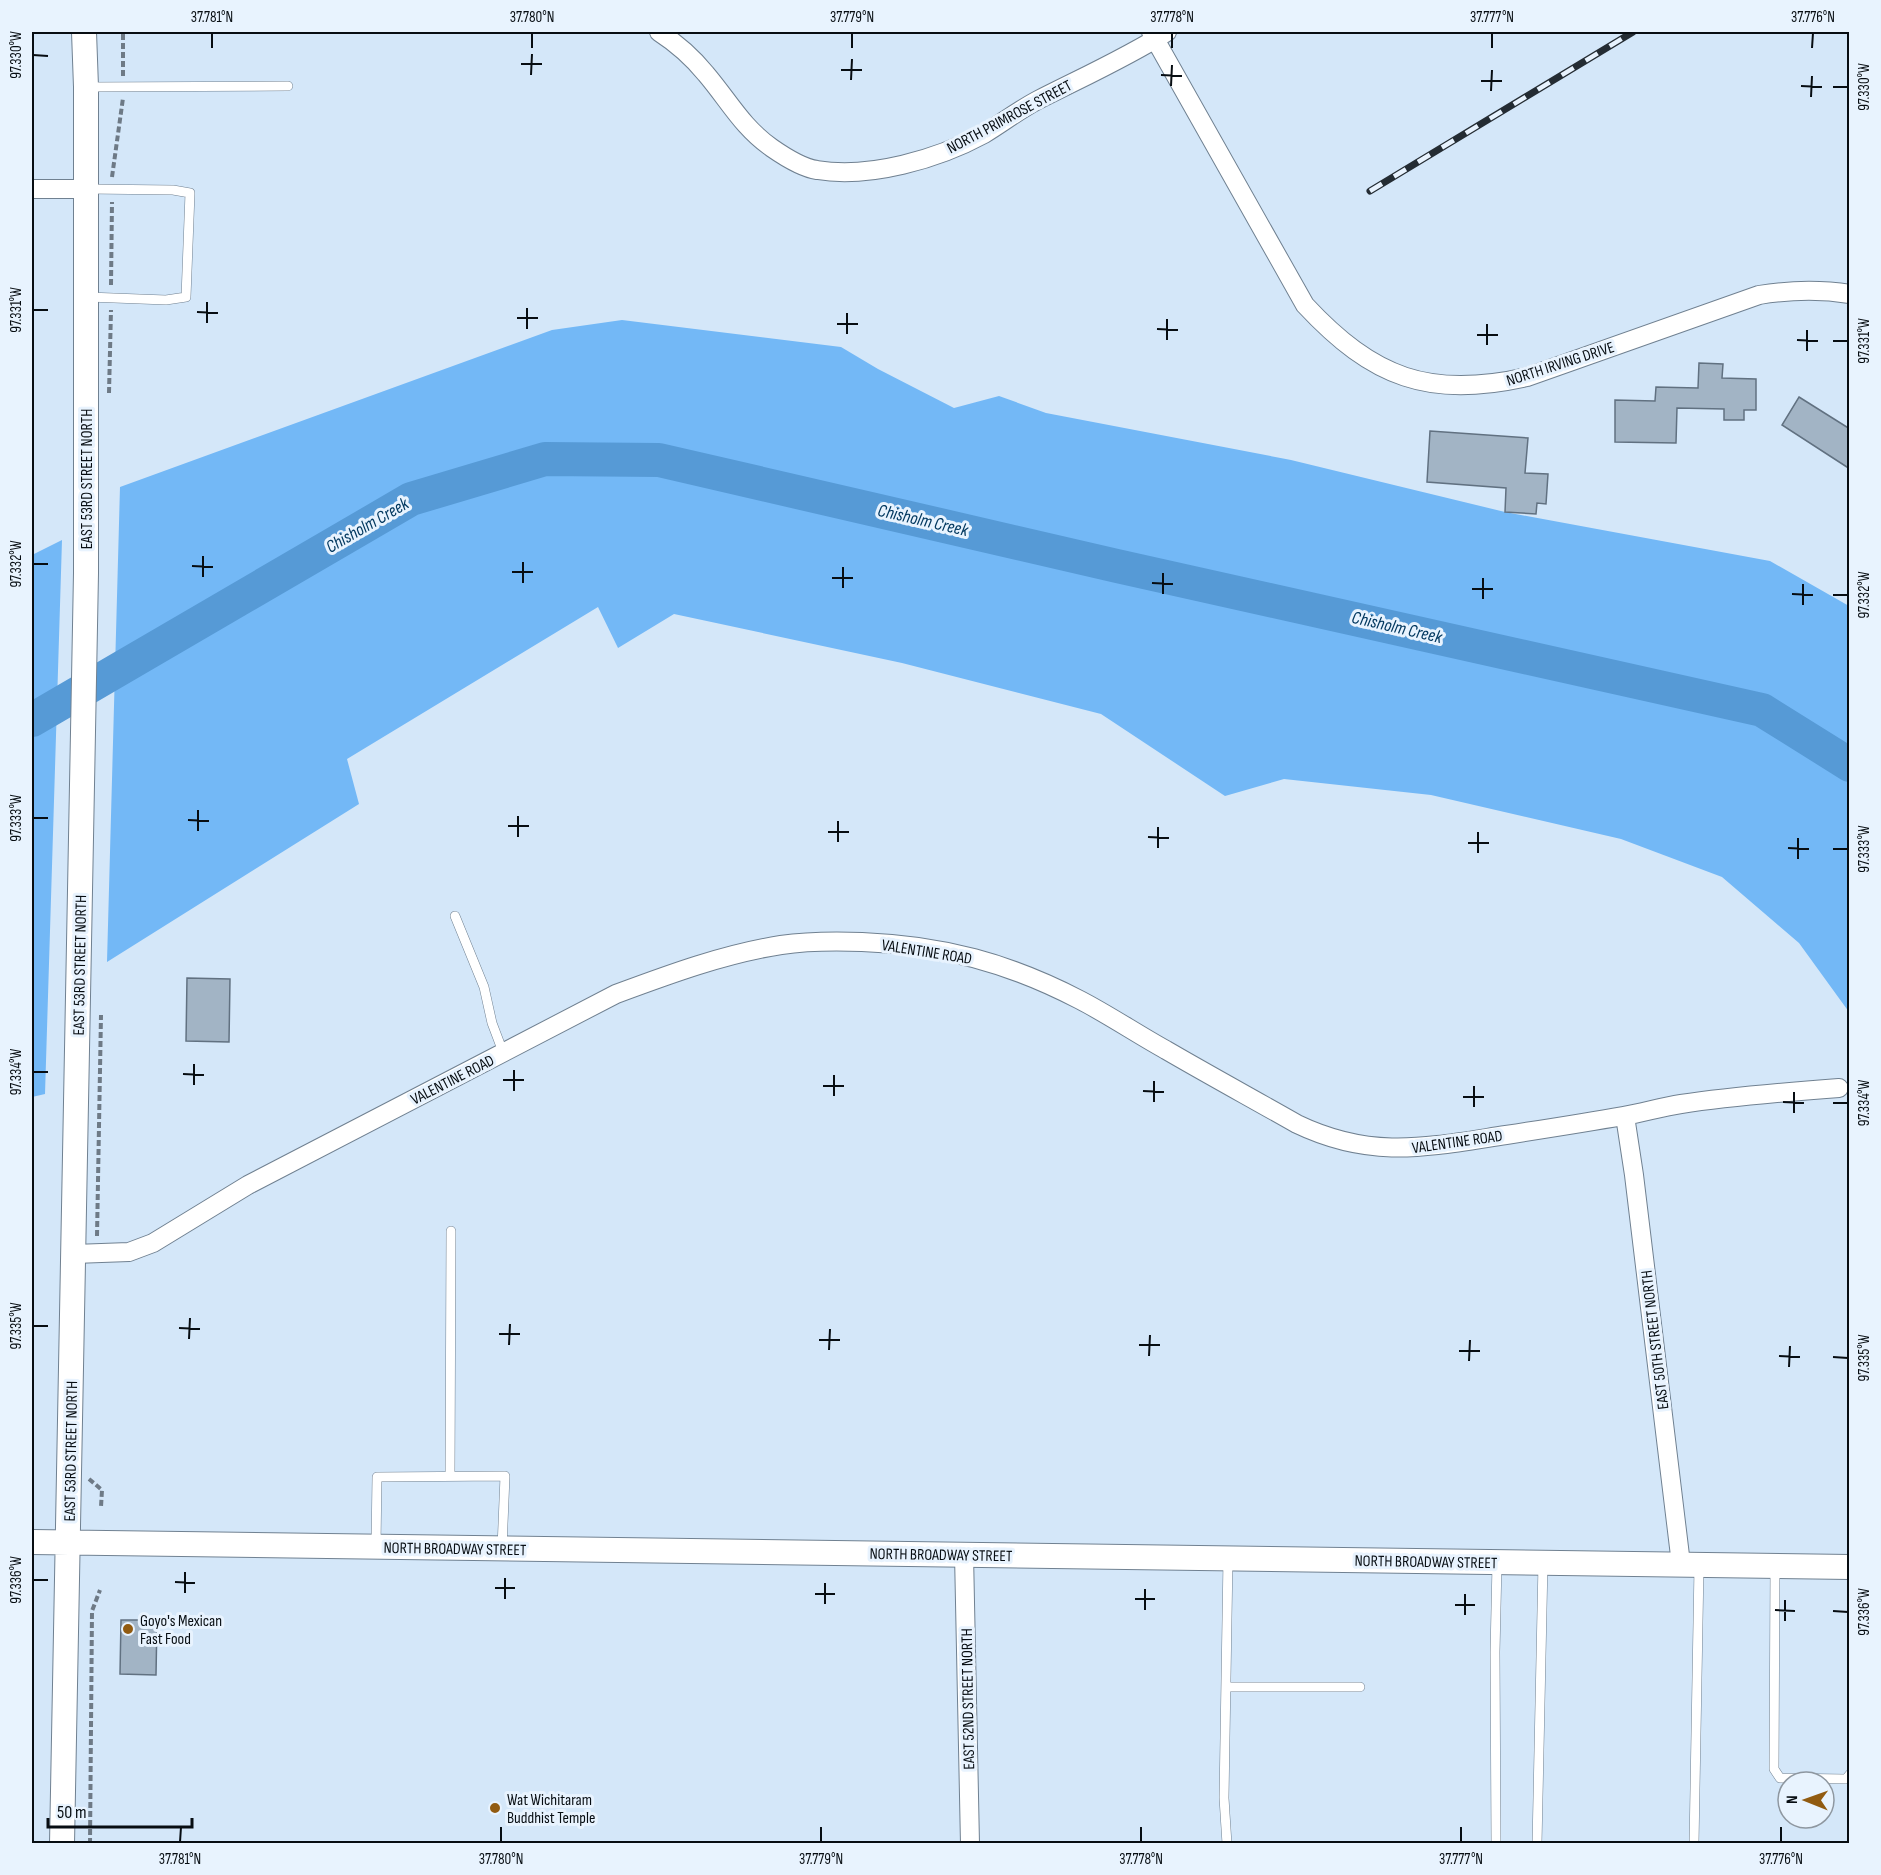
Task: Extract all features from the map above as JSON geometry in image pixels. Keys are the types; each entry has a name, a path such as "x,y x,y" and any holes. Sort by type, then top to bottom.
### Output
{"main road":[{"name":"EAST 53RD STREET NORTH","path":"62,1844 86,573 84,32"},
{"name":"EAST 53RD STREET NORTH","path":"86,87 89,32"},
{"name":"NORTH BROADWAY STREET","path":"32,1542 1850,1567"}],"street":[{"name":"NORTH PRIMROSE STREET","path":"659,32 697,63 736,116 773,149 816,170 842,171 878,169 912,162 954,148 985,133 1017,111 1158,34"},
{"name":"NORTH IRVING DRIVE","path":"1158,34 1305,305 1352,349 1379,366 1409,379 1461,386 1500,383 1527,376 1759,295 1792,290 1825,290 1850,294"},
{"path":"32,189 86,189"},
{"name":"VALENTINE ROAD","path":"74,1254 129,1252 153,1243 248,1185 616,994 729,956 764,948 809,942 880,943 950,951 980,959 1037,980 1081,1000 1320,1135 1341,1142 1383,1148 1424,1148 1625,1116 1679,1104 1839,1088"},
{"name":"EAST 50TH STREET NORTH","path":"1625,1116 1690,1564"},
{"name":"EAST 52ND STREET NORTH","path":"964,1554 970,1844"}],"lane":[{"path":"86,87 288,86"},
{"path":"86,189 173,190 190,193 186,297 166,300 86,297"},
{"path":"455,916 484,987 492,1023 503,1052"},
{"path":"450,1476 451,1231"},
{"path":"376,1547 377,1477 505,1476 502,1549"},
{"path":"1227,1844 1224,1798 1228,1559"},
{"path":"1496,1844 1497,1562"},
{"path":"1538,1844 1543,1563"},
{"path":"1690,1564 1694,1844"},
{"path":"1775,1566 1774,1769 1780,1778 1846,1779 1850,1774"},
{"path":"1226,1687 1360,1687"}],"path":[{"path":"109,403 112,176 123,106 123,32"},
{"path":"90,1844 92,1611 100,1590"}],"shaded area":[{"path":"622,320 841,347 954,408 999,396 1046,413 1291,460 1505,512 1770,561 1849,606 1849,1012 1799,943 1722,877 1621,839 1431,795 1284,779 1225,796 1101,714 902,663 674,614 618,648 598,607 347,759 359,804 107,962 120,487 552,330"},
{"path":"62,540 45,1094 32,1097 32,555"}],"building":[{"path":"1699,363 1723,364 1722,378 1756,379 1756,410 1744,410 1744,420 1724,420 1724,409 1677,408 1676,443 1615,442 1615,400 1655,401 1656,387 1698,388"},
{"path":"1799,397 1850,429 1850,469 1782,425"},
{"path":"1430,431 1528,438 1525,473 1548,474 1546,504 1537,503 1536,514 1505,512 1506,488 1427,482"},
{"path":"187,978 230,979 229,1042 186,1041"},
{"path":"121,1620 157,1620 156,1675 120,1674"}],"waterway":[{"name":"Chisholm Creek","path":"32,720 411,499 545,459 659,460 1117,566 1762,710 1850,765"}],"railway":[{"path":"1370,191 1633,32"}],"place":[{"name":"Goyo's Mexican Fast Food","path":"128,1629"},
{"name":"Wat Wichitaram Buddhist Temple","path":"495,1808"}]}
